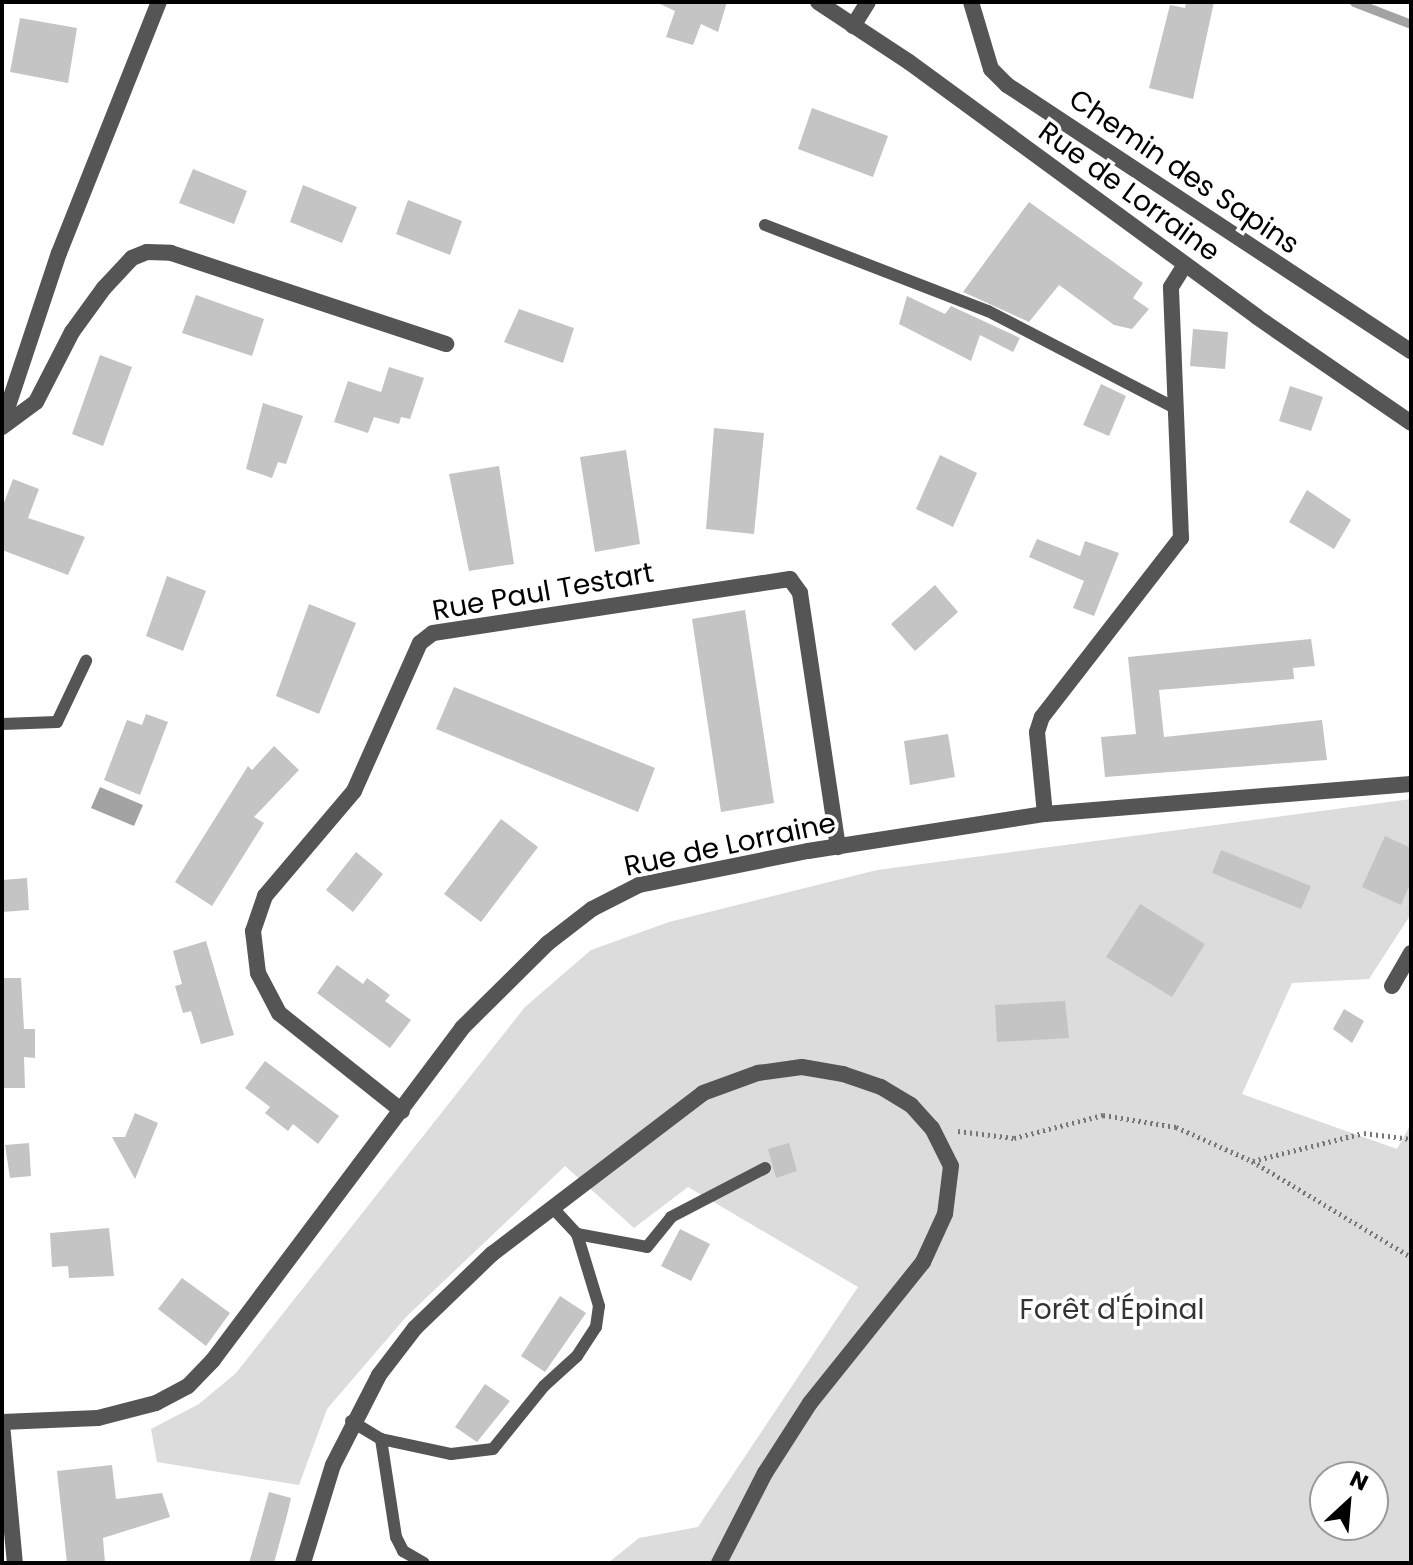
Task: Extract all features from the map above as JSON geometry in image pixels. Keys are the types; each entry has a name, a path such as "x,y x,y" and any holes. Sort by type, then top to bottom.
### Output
{"street":[{"path":"2,426 59,253 159,2"},
{"name":"Rue de Lorraine","path":"818,2 1411,423"},
{"path":"853,26 868,2"},
{"name":"Chemin des Sapins","path":"971,2 991,69 1007,85 1411,351"},
{"path":"2,426 36,402 72,332 104,288 132,258 147,252 171,253 446,344"},
{"path":"1045,814 1037,732 1042,717 1181,538 1171,287 1185,265"},
{"name":"Rue Paul Testart","path":"402,1111 279,1013 258,973 253,931 265,896 354,791 420,643 433,633 790,579 800,593 838,847"},
{"name":"Rue de Lorraine","path":"2,1423 98,1418 156,1403 188,1386 402,1111 462,1028 548,943 592,909 639,885 838,847 1045,814 1411,784"},
{"path":"1392,986 1411,953"},
{"path":"303,1563 351,1421 415,1328 492,1254 703,1093 758,1073 802,1067 843,1074 881,1087 911,1105 932,1128 951,1166 945,1214 923,1262 810,1403 765,1473 719,1563"},
{"path":"2,1423 15,1563"}],"lane":[{"path":"765,225 988,311 1175,408"},
{"path":"2,724 57,722 86,661"},
{"path":"577,1234 647,1247 671,1217 765,1168"},
{"path":"351,1421 381,1439 451,1454 493,1449 544,1386 577,1356 596,1327 599,1306 577,1234 552,1207"},
{"path":"381,1439 396,1537 403,1551 424,1563"}],"path":[{"path":"932,1128 1014,1138 1103,1115 1176,1127 1252,1161 1411,1257"},
{"path":"1252,1161 1364,1133 1411,1139"}],"green space":[{"name":"Forêt d'Épinal","path":"1411,799 1411,914 1369,979 1292,983 1242,1094 1397,1149 1411,1124 1411,1563 608,1563 639,1538 698,1527 858,1287 688,1187 634,1228 565,1166 406,1317 327,1409 299,1485 157,1462 151,1429 199,1404 236,1373 525,1007 591,950 669,922 877,870"}],"shaded area":[{"path":"100,787 143,805 134,826 91,808"}],"building":[{"path":"656,2 727,2 718,32 701,24 693,45 666,37 675,11"},
{"path":"1186,2 1214,2 1193,99 1149,88 1170,5 1185,8"},
{"path":"20,18 77,28 68,83 10,72"},
{"path":"812,108 888,136 873,177 798,149"},
{"path":"193,169 247,191 234,224 179,203"},
{"path":"303,185 357,207 342,243 290,222"},
{"path":"408,200 462,221 450,255 396,234"},
{"path":"1029,202 1143,283 1133,298 1149,309 1132,329 1114,325 1059,285 1029,322 963,292"},
{"path":"196,295 264,319 252,356 182,333"},
{"path":"907,296 945,314 951,306 1020,338 1013,352 980,335 971,361 899,324"},
{"path":"519,309 574,328 563,363 504,342"},
{"path":"1193,329 1228,332 1225,369 1190,366"},
{"path":"100,355 132,367 103,446 72,434"},
{"path":"389,367 424,378 410,419 401,417 399,424 374,417 368,433 334,422 348,381 381,392"},
{"path":"1101,384 1126,396 1109,436 1083,425"},
{"path":"1290,386 1323,397 1311,431 1279,421"},
{"path":"263,403 303,416 286,464 278,462 272,478 246,469"},
{"path":"714,428 764,433 754,534 706,529"},
{"path":"626,450 640,544 595,552 580,457"},
{"path":"940,455 977,473 953,527 916,509"},
{"path":"499,466 514,564 469,571 449,474"},
{"path":"13,479 39,489 28,518 85,537 68,575 2,550 2,508"},
{"path":"1307,490 1351,520 1334,549 1289,522"},
{"path":"1037,539 1080,556 1085,541 1119,553 1094,616 1073,608 1084,581 1029,557"},
{"path":"167,576 206,591 183,651 146,636"},
{"path":"935,585 958,612 915,651 891,624"},
{"path":"309,604 356,623 319,714 276,696"},
{"path":"745,610 774,803 721,812 692,619"},
{"path":"1311,639 1315,666 1293,668 1294,679 1159,690 1164,737 1322,720 1327,760 1105,777 1101,737 1136,734 1128,657"},
{"path":"454,687 655,768 638,812 436,729"},
{"path":"146,714 168,722 140,795 104,780 127,720 142,725"},
{"path":"948,734 955,777 910,785 904,741"},
{"path":"274,746 299,770 254,817 264,823 212,906 175,882 248,766 252,770"},
{"path":"501,819 538,847 481,922 444,894"},
{"path":"1385,836 1411,848 1411,882 1401,905 1362,887"},
{"path":"1221,850 1311,886 1301,909 1212,873"},
{"path":"356,852 383,874 353,912 326,890"},
{"path":"27,878 29,910 2,912 2,880"},
{"path":"1140,904 1205,944 1172,997 1106,957"},
{"path":"206,941 234,1035 201,1044 191,1011 183,1013 175,986 182,984 173,951"},
{"path":"337,965 363,984 367,978 390,995 385,1001 411,1020 390,1048 317,993"},
{"path":"2,978 21,978 24,1029 35,1029 35,1058 24,1057 25,1088 2,1088"},
{"path":"1065,1001 1069,1038 997,1042 995,1005"},
{"path":"1344,1009 1364,1021 1352,1043 1333,1029"},
{"path":"265,1061 339,1116 318,1144 293,1124 288,1131 265,1113 270,1107 245,1088"},
{"path":"135,1113 158,1123 135,1179 112,1137 125,1137"},
{"path":"29,1143 31,1176 10,1178 5,1145"},
{"path":"789,1143 797,1171 776,1178 768,1149"},
{"path":"109,1228 114,1276 69,1278 68,1266 52,1267 50,1233"},
{"path":"680,1229 710,1244 691,1281 661,1266"},
{"path":"182,1278 230,1313 206,1346 158,1309"},
{"path":"560,1296 586,1313 545,1372 521,1356"},
{"path":"485,1384 510,1401 477,1442 455,1427"},
{"path":"112,1465 116,1499 162,1493 170,1517 103,1538 105,1563 67,1563 57,1471"},
{"path":"269,1492 291,1498 274,1563 249,1563"}],"waterway":[{"path":"1354,2 1411,24"}]}
